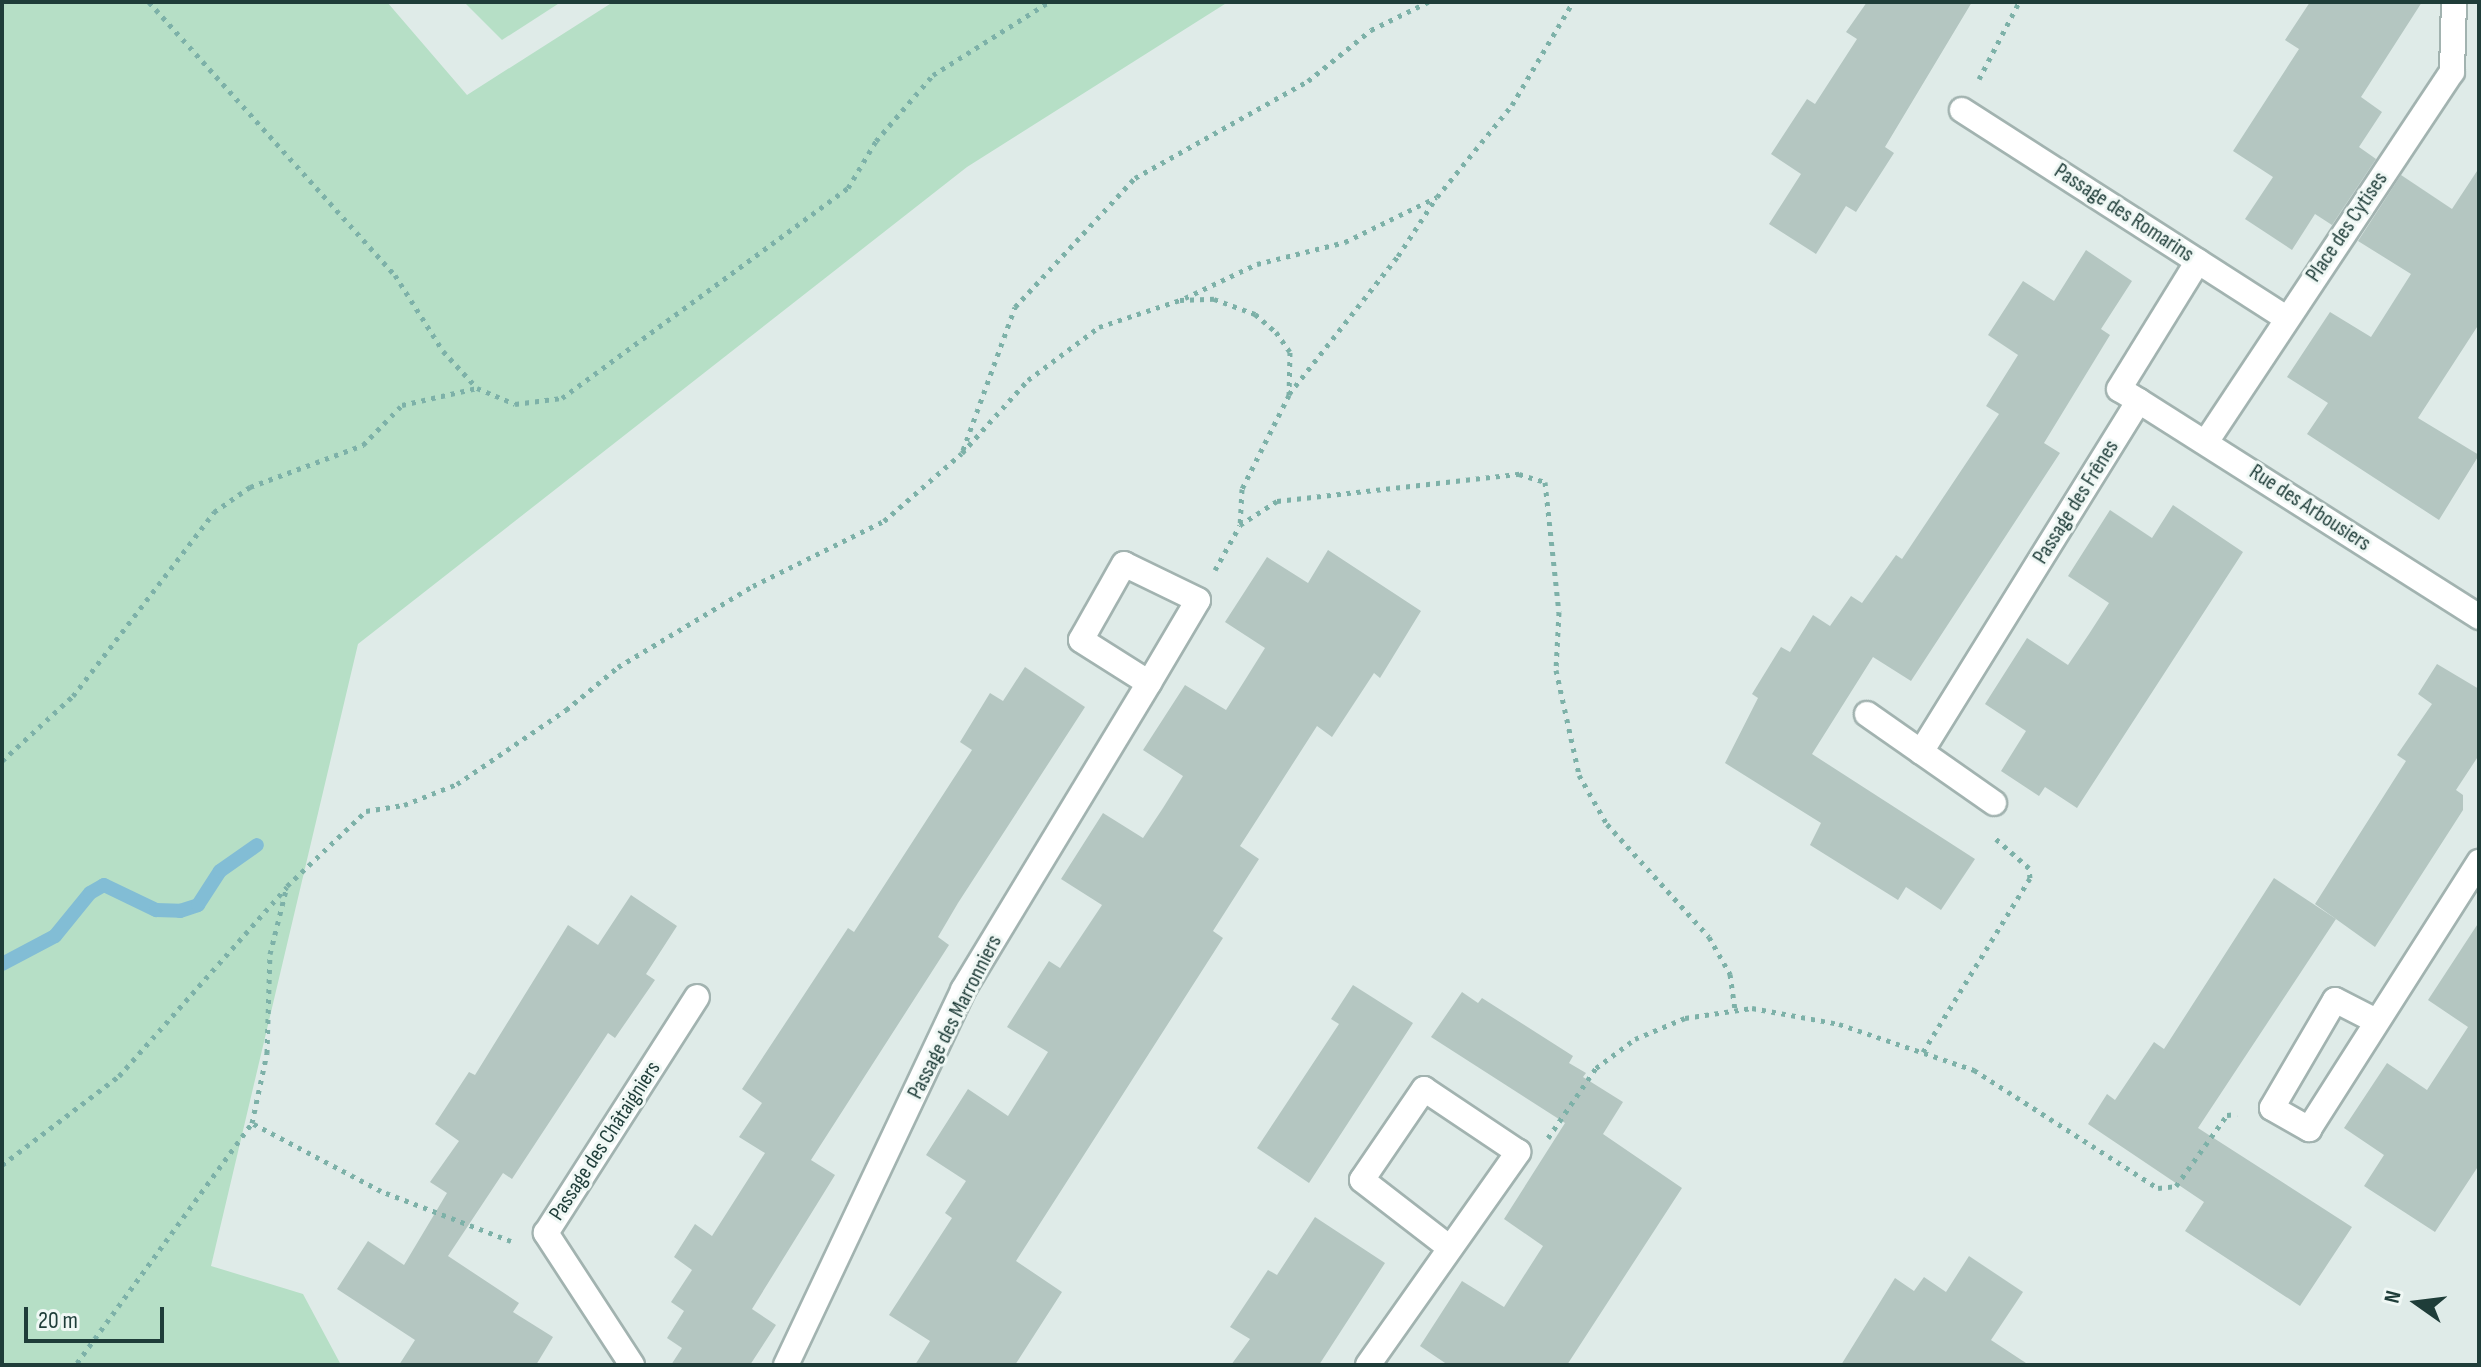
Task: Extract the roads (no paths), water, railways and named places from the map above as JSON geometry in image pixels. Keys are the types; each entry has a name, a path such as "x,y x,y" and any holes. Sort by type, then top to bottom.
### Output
{"street":[{"name":"Place des Cytises","path":"2206,442 2285,317 2452,72 2454,2"},
{"name":"Passage des Romarins","path":"1962,110 2285,317"},
{"path":"2139,401 2119,389 2198,261"},
{"name":"Rue des Arbousiers","path":"2139,401 2479,617"},
{"name":"Passage des Frênes","path":"1921,752 2139,401"},
{"name":"Passage des Marronniers","path":"786,1365 963,990 1149,683 1198,600 1124,564 1081,640 1149,683"},
{"path":"1867,714 1994,803"},
{"path":"2376,1021 2335,1000 2272,1108 2309,1129 2479,862"},
{"name":"Passage des Châtaigniers","path":"632,1365 546,1233 697,997"},
{"path":"1368,1365 1518,1152 1424,1089 1362,1180 1450,1248"}],"waterway":[{"path":"2,964 55,936 90,893 104,885 156,910 180,911 198,905 220,871 257,845"}]}
